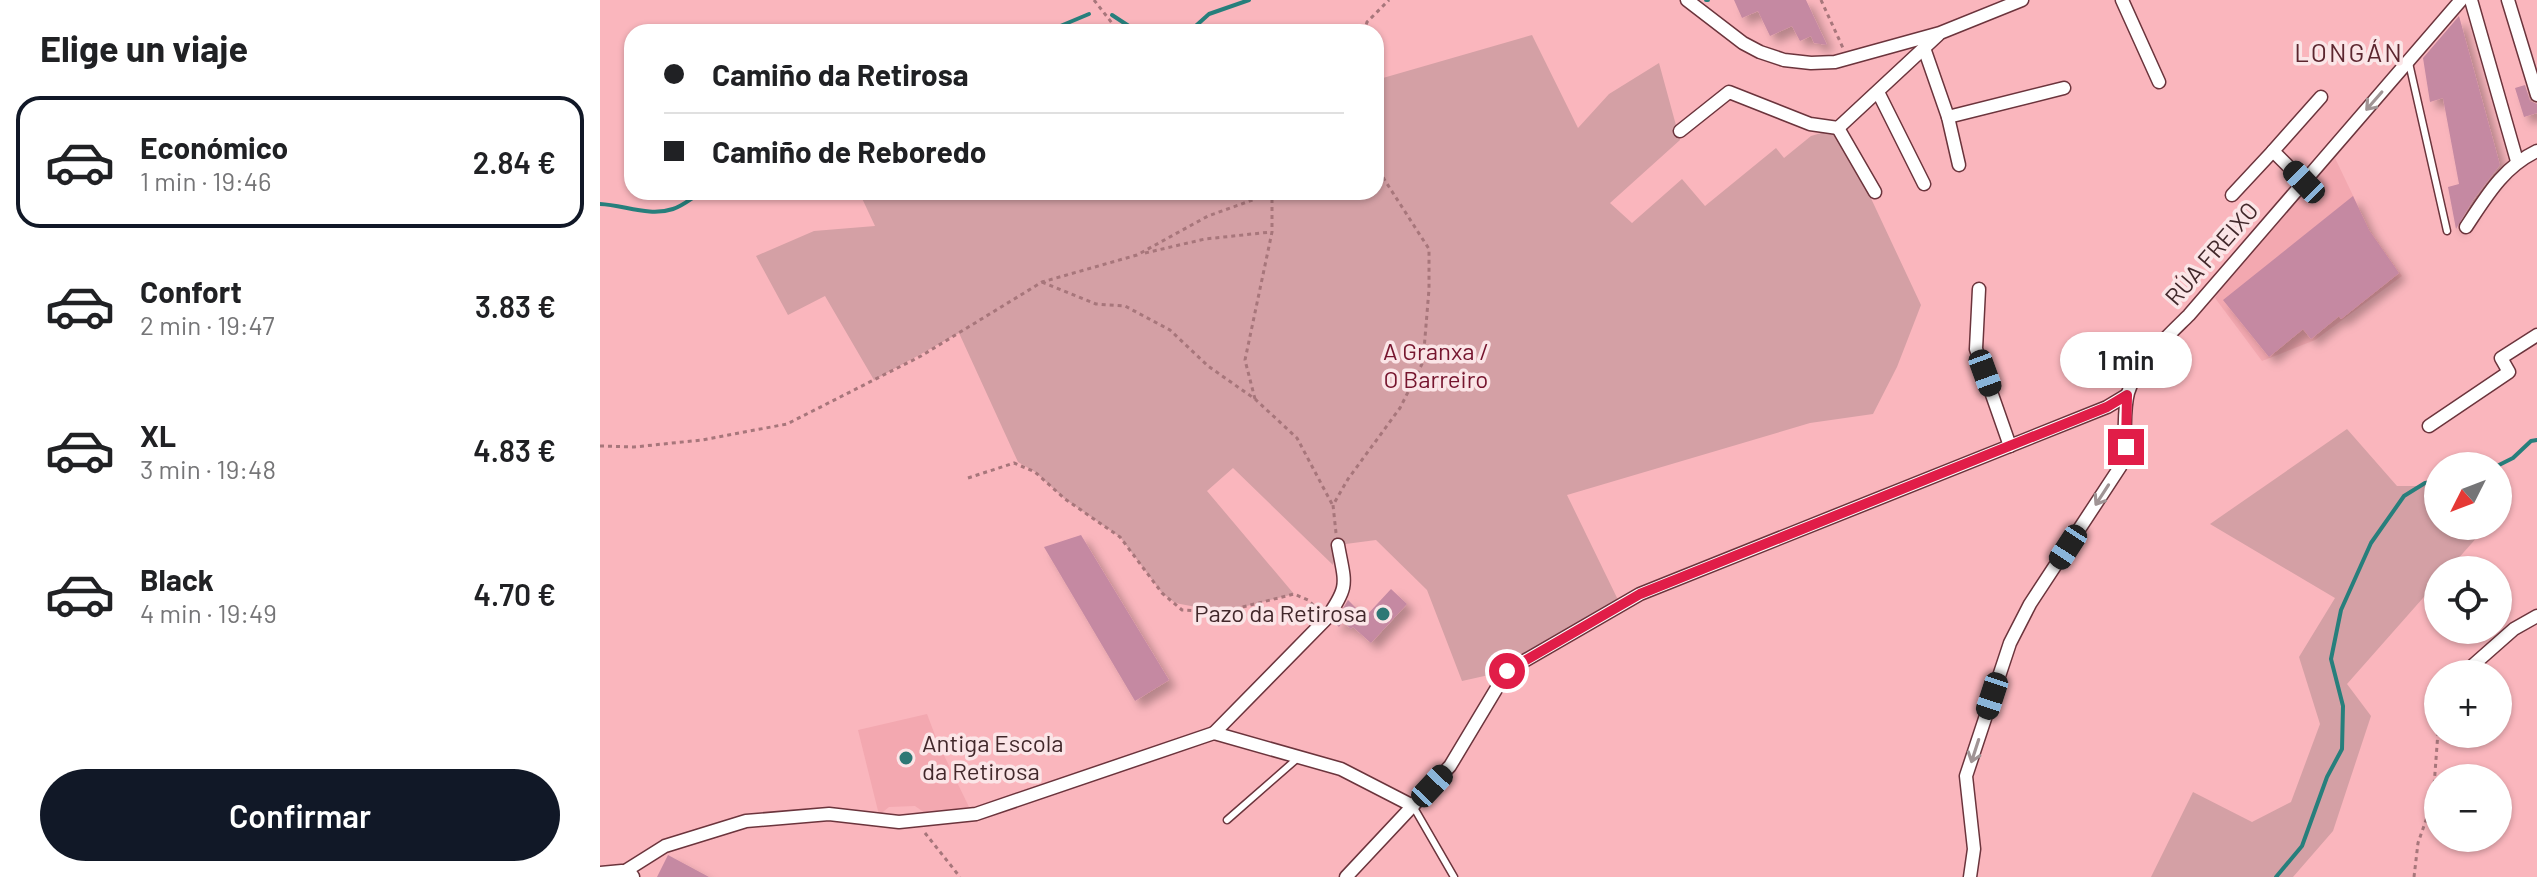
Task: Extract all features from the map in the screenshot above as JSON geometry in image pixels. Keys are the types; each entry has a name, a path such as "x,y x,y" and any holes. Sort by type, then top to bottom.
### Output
{"street":[{"path":"1687,0 1743,43 1760,52 1784,60 1811,63 1835,62 1940,33 2022,0"},
{"path":"2122,0 2159,82"},
{"name":"RÚA FREIXO","path":"2127,395 2154,350 2189,315 2461,0"},
{"path":"2471,0 2517,161"},
{"path":"2508,0 2537,95"},
{"path":"1838,128 1940,33"},
{"path":"1924,48 1948,117 1959,165"},
{"path":"1948,117 2064,88"},
{"path":"1680,131 1729,92 1810,124 1838,128"},
{"path":"1878,92 1924,184"},
{"path":"2232,195 2321,97"},
{"path":"1838,128 1875,192"},
{"path":"2273,151 2304,182"},
{"path":"2466,227 2500,177 2517,161 2537,151"},
{"path":"1979,289 1976,349 2010,446"},
{"path":"2429,426 2509,372 2501,358 2537,335"},
{"path":"1346,877 1450,766 1507,671 1640,594 2107,407 2127,395"},
{"path":"1970,877 1974,849 1966,776 2010,643 2030,604 2120,467 2126,447 2127,395"},
{"path":"600,875 627,875 665,846 746,821 829,814 899,822 976,814 1214,733 1326,619 1339,601 1345,585 1338,545"},
{"path":"2479,660 2514,629 2537,616"},
{"path":"1214,733 1341,769 1413,806"}],"lane":[{"path":"2408,61 2447,231"},
{"path":"1227,820 1299,757"},
{"path":"1413,806 1454,877"}],"path":[{"path":"1094,0 1113,24"},
{"path":"1366,24 1389,0"},
{"path":"1821,0 1847,59"},
{"path":"1333,505 1348,479 1400,408 1423,362 1429,249 1384,179"},
{"path":"1137,255 1208,216 1250,200"},
{"path":"1255,399 1245,360 1272,232 1274,200"},
{"path":"600,446 634,447 702,440 787,424 921,356 1042,282 1205,239 1272,232"},
{"path":"1042,282 1096,304 1125,306 1170,330 1208,366 1255,399 1297,438 1333,505 1338,545"},
{"path":"968,478 1014,463 1035,472 1065,499 1120,537 1162,593 1182,610 1223,612 1294,594 1308,600 1326,619"},
{"path":"2414,877 2418,843 2433,800 2437,748"},
{"path":"915,820 960,877"}],"shaded area":[{"path":"2335,158 2369,229 2402,276 2315,340 2262,361 2215,298 2230,272"},
{"name":"Antiga Escola da Retirosa","path":"927,714 969,807 925,813 915,806 889,807 879,815 858,730"}],"green space":[{"name":"A Granxa / O Barreiro","path":"1532,35 1578,128 1609,94 1659,63 1680,140 1610,203 1632,223 1682,179 1705,206 1776,148 1784,158 1811,136 1838,128 1921,305 1897,367 1873,414 1810,423 1567,495 1621,606 1507,671 1462,681 1427,590 1376,540 1338,545 1333,565 1233,468 1207,491 1294,594 1223,612 1175,603 1162,593 1120,537 1018,462 959,333 874,380 825,296 788,315 756,256 814,231 875,226 863,200 1384,200 1384,78"},
{"path":"2347,429 2397,486 2424,486 2424,540 2475,540 2460,556 2424,556 2424,597 2347,684 2371,716 2333,831 2293,877 2151,877 2193,792 2252,822 2291,802 2320,724 2299,657 2335,598 2210,524"}],"building":[{"path":"1734,0 1806,0 1827,45 1814,43 1811,36 1800,41 1792,26 1770,36 1758,11 1742,18"},
{"path":"2459,16 2500,165 2473,200 2456,229 2448,187 2459,184 2443,98 2430,102 2423,58"},
{"path":"2525,85 2530,101 2537,104 2537,113 2524,117 2515,88"},
{"path":"2353,196 2369,230 2399,273 2311,339 2303,329 2269,357 2223,300"},
{"path":"1081,535 1169,680 1135,701 1044,547"},
{"name":"Pazo da Retirosa","path":"1391,589 1407,604 1371,643 1353,627 1351,629 1343,622 1339,627 1334,623 1348,600 1365,617"},
{"path":"668,855 709,877 657,877"}],"waterway":[{"path":"1198,24 1209,14 1249,0"},
{"path":"1065,24 1089,14"},
{"path":"1112,15 1126,24"},
{"path":"600,204 664,211 689,200"},
{"path":"2512,458 2531,441 2537,440"},
{"path":"2276,877 2302,846 2327,777 2342,749 2343,706 2331,659 2341,610 2371,543 2404,496 2424,484"}],"place":[{"name":"Pazo da Retirosa","path":"1383,614"},
{"name":"Antiga Escola da Retirosa","path":"906,758"}],"district":[{"name":"LONGÁN","path":"2349,53"}],"route":[{"path":"1507,671 1640,594 2107,407 2127,395 2126,447"}]}
